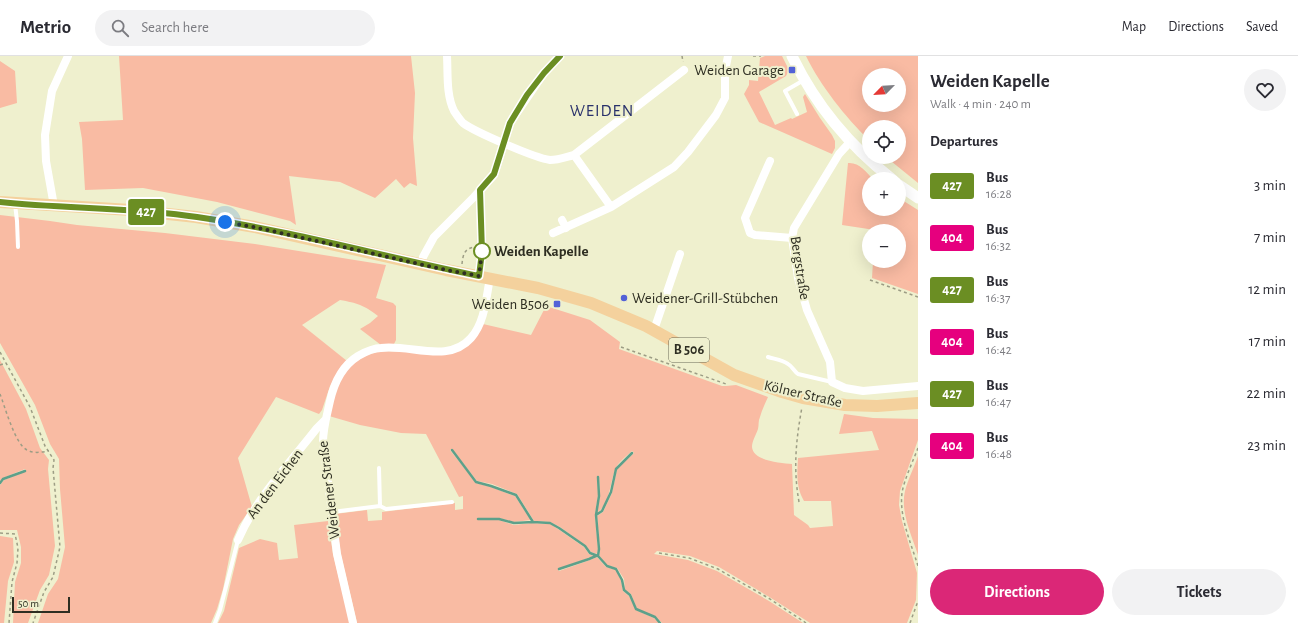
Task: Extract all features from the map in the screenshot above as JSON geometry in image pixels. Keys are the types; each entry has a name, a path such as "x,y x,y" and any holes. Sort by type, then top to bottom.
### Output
{"main road":[{"path":"792,56 804,80 822,107 850,142 872,164 883,172"},
{"path":"906,190 918,198"},
{"name":"Kölner Straße","path":"0,202 131,210 196,217 254,227 544,289 592,303 654,330 734,375 782,392 803,398 845,405 877,406 918,403"}],"street":[{"path":"54,206 46,161 45,135 52,91 68,56"},
{"path":"447,56 450,96 454,110 462,122 471,128 504,143 542,158 552,160 574,155 684,70"},
{"path":"422,264 423,257 434,237 494,174 510,123 544,73 560,56"},
{"path":"553,233 611,207 674,167 688,152 716,115 725,98 725,71 728,56"},
{"name":"Bergstraße","path":"832,382 830,362 807,310 798,278 792,238 794,228 839,154 850,142"},
{"path":"574,155 611,207"},
{"path":"770,161 745,218 747,226 750,233 755,235 792,238"},
{"name":"Weidener Straße","path":"353,623 337,554 323,442 323,432 333,386 346,366 362,354 381,348 438,352 457,348 465,344 476,331 481,324 484,277 480,190"},
{"path":"562,220 566,228"},
{"path":"654,330 680,254"},
{"path":"832,382 845,388 863,391 918,386"},
{"name":"An den Eichen","path":"238,540 245,524 258,503 326,419"}],"lane":[{"path":"797,114 785,91 804,80"},
{"path":"15,204 18,247"},
{"path":"768,357 790,364 794,371 798,374 832,382"},
{"path":"379,468 380,506"},
{"path":"332,512 380,506 386,509 452,502"},
{"path":"369,507 370,513"},
{"name":"An den Eichen","path":"215,623 220,610 238,540"}],"path":[{"path":"753,56 761,56"},
{"path":"464,253 470,247"},
{"path":"870,280 918,296"},
{"path":"621,347 726,384 730,383 734,375"},
{"path":"0,352 30,407 45,446 54,460 53,468 60,547 54,577 44,592 33,623"},
{"path":"0,365 6,363"},
{"path":"0,394 9,421 26,450 36,453 49,451"},
{"path":"799,502 795,481 795,457 803,398"},
{"path":"918,448 902,492 904,521 918,566"},
{"path":"0,533 15,534 18,548 17,563 12,582 9,623"},
{"path":"659,553 689,558 718,569 770,599 806,623"},
{"path":"910,623 918,601"}],"shaded area":[{"path":"119,56 411,56 415,93 413,138 417,186 410,183 404,188 396,179 375,198 340,182 289,176 296,225 290,221 217,202 143,188 85,190 82,139 79,122 123,120"},
{"path":"765,56 782,56 789,70 786,76 759,92 775,125 807,112 803,97 805,94 835,141 835,148 832,154 759,122 744,94 749,85 749,80 758,81 760,58"},
{"path":"806,56 918,56 918,183 895,164 906,164 906,120 862,120 862,133 834,101"},
{"path":"0,61 15,71 17,103 0,108"},
{"path":"848,163 852,163 856,164 866,172 862,172 862,216 906,216 906,202 918,210 918,294 872,278 873,268 906,268 906,224 862,224 862,228 842,225"},
{"path":"0,215 77,225 165,233 255,244 386,265 376,298 393,303 396,306 396,340 394,344 381,345 360,329 378,316 369,309 356,303 340,300 302,325 347,361 330,386 322,410 319,414 276,397 238,458 252,507 239,525 233,539 223,589 211,623 38,623 48,594 58,579 65,547 59,459 50,444 35,405 0,343"},
{"path":"546,306 590,320 620,342 619,349 722,386 736,385 768,397 759,418 758,429 753,440 752,447 754,452 762,458 775,462 792,464 794,515 810,528 833,526 831,501 804,501 798,485 798,458 879,450 872,431 839,434 844,414 873,418 918,419 918,440 900,491 899,505 917,573 916,600 907,623 810,623 719,567 690,556 657,551 654,554 688,560 717,571 769,601 803,623 662,623 655,616 637,609 631,594 625,590 624,579 617,568 607,565 599,556 600,549 597,516 603,512 612,493 617,469 634,453 632,451 616,467 605,504 597,513 600,496 599,476 597,476 598,495 595,515 598,549 597,554 591,552 586,546 560,527 550,522 534,521 517,494 492,484 477,481 452,449 450,450 476,483 515,496 531,520 514,522 499,518 477,518 477,520 499,520 514,525 531,523 550,524 584,547 589,554 594,556 558,569 559,571 597,557 606,567 616,570 621,580 623,591 629,596 636,610 654,618 659,623 357,623 341,555 335,514 367,510 368,521 382,520 382,512 455,503 455,510 463,509 463,496 459,497 426,434 401,433 360,425 329,416 336,387 348,368 363,356 381,351 449,353 483,324 531,335"},
{"path":"0,360 26,409 40,448 49,460 48,469 55,546 49,575 40,590 28,623 13,623 15,582 21,563 21,547 17,530 0,530 0,485 4,480 26,471 25,469 3,478 0,481"},
{"path":"918,456 918,555 907,524 904,499 906,487"},
{"path":"328,521 333,554 350,623 218,623 224,611 239,548 260,539 277,543 279,560 298,558 294,525"},
{"path":"0,536 13,538 14,562 8,581 4,623 0,623"}],"waterway":[{"path":"452,450 476,482 516,495 533,522 550,523 559,528 585,546 590,553 598,556 607,566 616,569 622,580 624,590 630,595 636,609 655,617 660,623"},
{"path":"598,556 599,549 596,515 602,511 611,492 616,469 632,453"},
{"path":"0,483 3,479 25,471"},
{"path":"596,515 599,496 598,477"},
{"path":"478,519 499,519 514,523 533,522"},
{"path":"559,569 596,556"}],"bus line":[{"name":"427","path":"0,202 131,210 196,217 254,227 479,276 482,252 480,190 494,174 510,123 527,95 551,64 560,56"}],"place":[{"name":"Weiden Garage","path":"792,70"},
{"name":"Weiden Kapelle","path":"482,251"},
{"name":"Weidener-Grill-Stübchen","path":"624,298"},
{"name":"Weiden B506","path":"557,304"}],"district":[{"name":"WEIDEN","path":"602,110"}],"route":[{"path":"225,222 479,276 482,251"}]}
